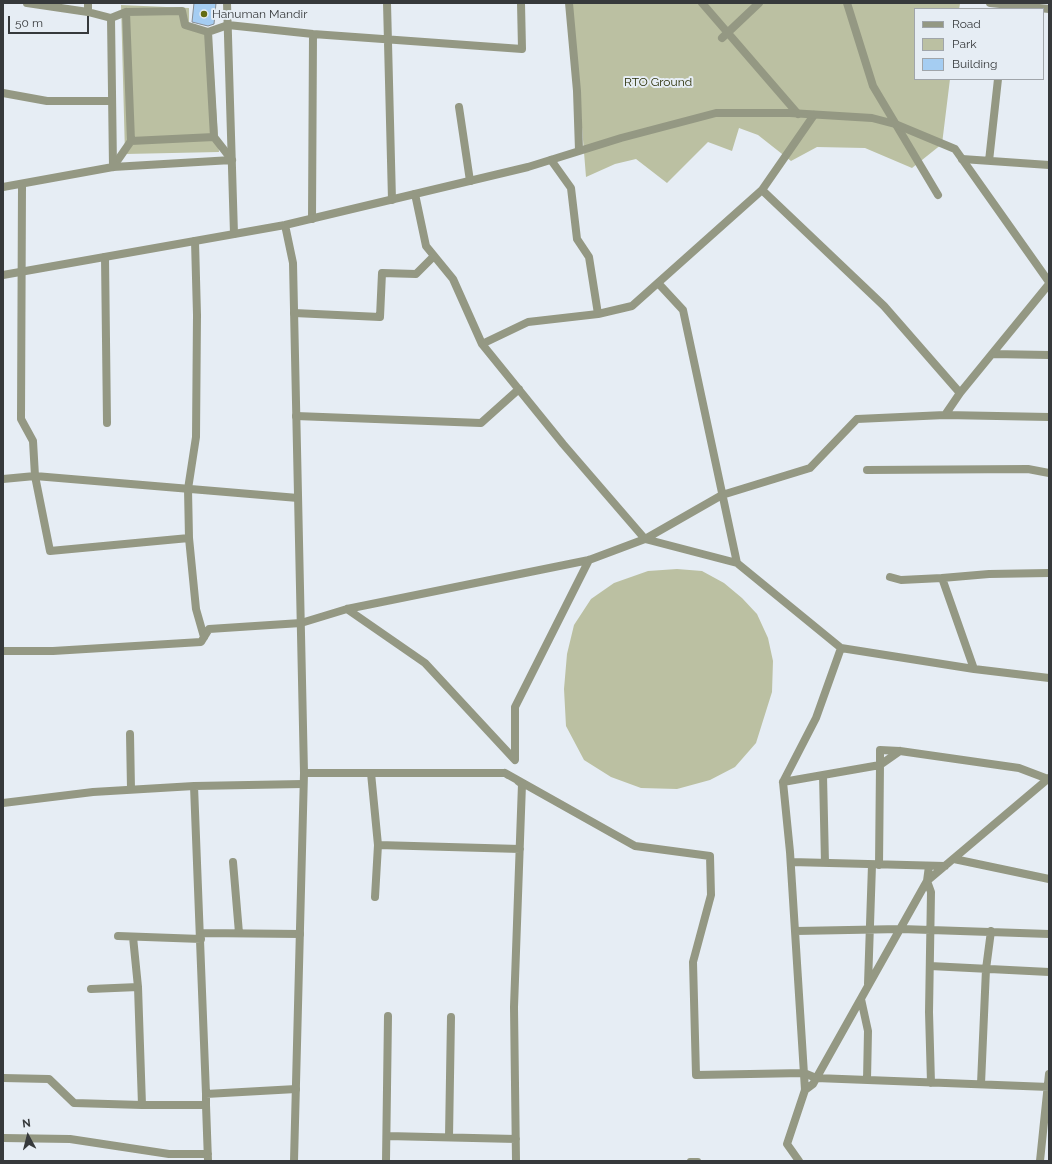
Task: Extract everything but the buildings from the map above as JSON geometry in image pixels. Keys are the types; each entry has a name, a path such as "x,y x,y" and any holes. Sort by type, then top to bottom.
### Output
{"street":[{"path":"27,3 88,12 112,18 126,12 182,11 185,25 208,32 228,25 313,34 387,38 522,49 521,3"},
{"path":"88,3 88,12"},
{"path":"227,3 234,234"},
{"path":"387,3 392,200"},
{"path":"569,3 577,91 579,150"},
{"path":"702,3 725,35 798,114"},
{"path":"725,35 759,3"},
{"path":"848,3 873,86 938,195"},
{"path":"990,3 1007,7 1028,8"},
{"path":"113,168 131,141 126,12"},
{"path":"112,18 113,168"},
{"path":"208,32 214,137 232,160"},
{"path":"312,219 313,34"},
{"path":"989,161 998,80"},
{"path":"3,92 46,101 112,101"},
{"path":"459,107 470,181"},
{"path":"3,275 286,226 551,160 579,150 716,113 798,114 872,118 895,124 955,149 1049,283 960,394 945,415"},
{"path":"482,344 528,322 598,314 632,306 762,190 814,115"},
{"path":"131,141 214,137"},
{"path":"962,159 1049,165"},
{"path":"3,187 22,185 113,168 232,160"},
{"path":"551,160 571,188 577,239 589,257 598,314"},
{"path":"22,185 23,271 21,419 33,441 35,476 50,551 189,538"},
{"path":"762,190 884,306 960,394"},
{"path":"415,194 426,246 453,279 482,344 645,539 737,563 841,648 974,670 1049,678"},
{"path":"286,226 293,263 304,773 294,1161"},
{"path":"195,241 197,315 196,437 188,489 189,538 196,609 204,637"},
{"path":"294,313 380,317 382,273 416,274 434,256"},
{"path":"106,257 107,423"},
{"path":"658,283 683,310 737,563"},
{"path":"992,354 1049,355"},
{"path":"296,416 481,423 519,389"},
{"path":"3,651 53,651 201,642 209,629 301,623 347,608 589,560 645,539 722,495 810,468 857,419 945,415 1049,417"},
{"path":"867,470 1028,470 1049,473"},
{"path":"3,479 35,476 298,498"},
{"path":"347,608 425,663 514,760 515,707 589,560"},
{"path":"890,577 901,580 989,574 1049,573"},
{"path":"942,578 974,670"},
{"path":"799,1161 787,1144 805,1090 796,931 783,782 816,718 841,648"},
{"path":"130,734 131,789"},
{"path":"805,1090 813,1084 927,882 1049,779 1019,768 900,751 880,750 868,985"},
{"path":"783,782 880,765 900,751"},
{"path":"304,773 505,773 635,846 710,856 711,895 693,962 696,1075 804,1073 816,1078 1048,1087"},
{"path":"371,773 378,845 375,897"},
{"path":"505,773 522,784 514,1007 516,1161"},
{"path":"823,775 825,863"},
{"path":"3,803 131,789 303,784"},
{"path":"3,1138 70,1139 169,1154 208,1158 201,936 194,786"},
{"path":"378,845 520,849"},
{"path":"954,859 1049,879"},
{"path":"233,862 239,934"},
{"path":"791,862 945,866"},
{"path":"929,866 927,882 930,892 931,930 929,1012 931,1083"},
{"path":"796,931 901,929 1049,934"},
{"path":"981,1084 986,969 991,931"},
{"path":"118,936 300,934"},
{"path":"133,937 138,987 142,1105"},
{"path":"930,966 1049,972"},
{"path":"91,989 138,987"},
{"path":"861,999 868,1031 867,1080"},
{"path":"386,1161 388,1016"},
{"path":"449,1137 451,1016"},
{"path":"1040,1161 1049,1074"},
{"path":"3,1078 49,1079 74,1103 206,1105"},
{"path":"206,1094 296,1089"},
{"path":"387,1136 516,1139"}],"lane":[{"path":"690,1161 698,1161"}],"green space":[{"name":"RTO Ground","path":"572,3 960,4 959,8 914,8 914,80 950,80 942,144 912,168 865,148 817,147 791,161 758,135 739,128 732,151 708,142 667,183 636,159 615,164 586,177"},
{"path":"121,5 189,8 189,23 211,33 219,152 125,154"},
{"path":"677,569 702,571 724,583 742,598 757,614 768,638 773,661 772,692 756,743 735,767 710,780 677,789 641,788 611,777 584,760 566,726 564,689 567,654 574,625 591,599 614,583 648,571"}],"place":[{"name":"Hanuman Mandir","path":"204,14"}]}
